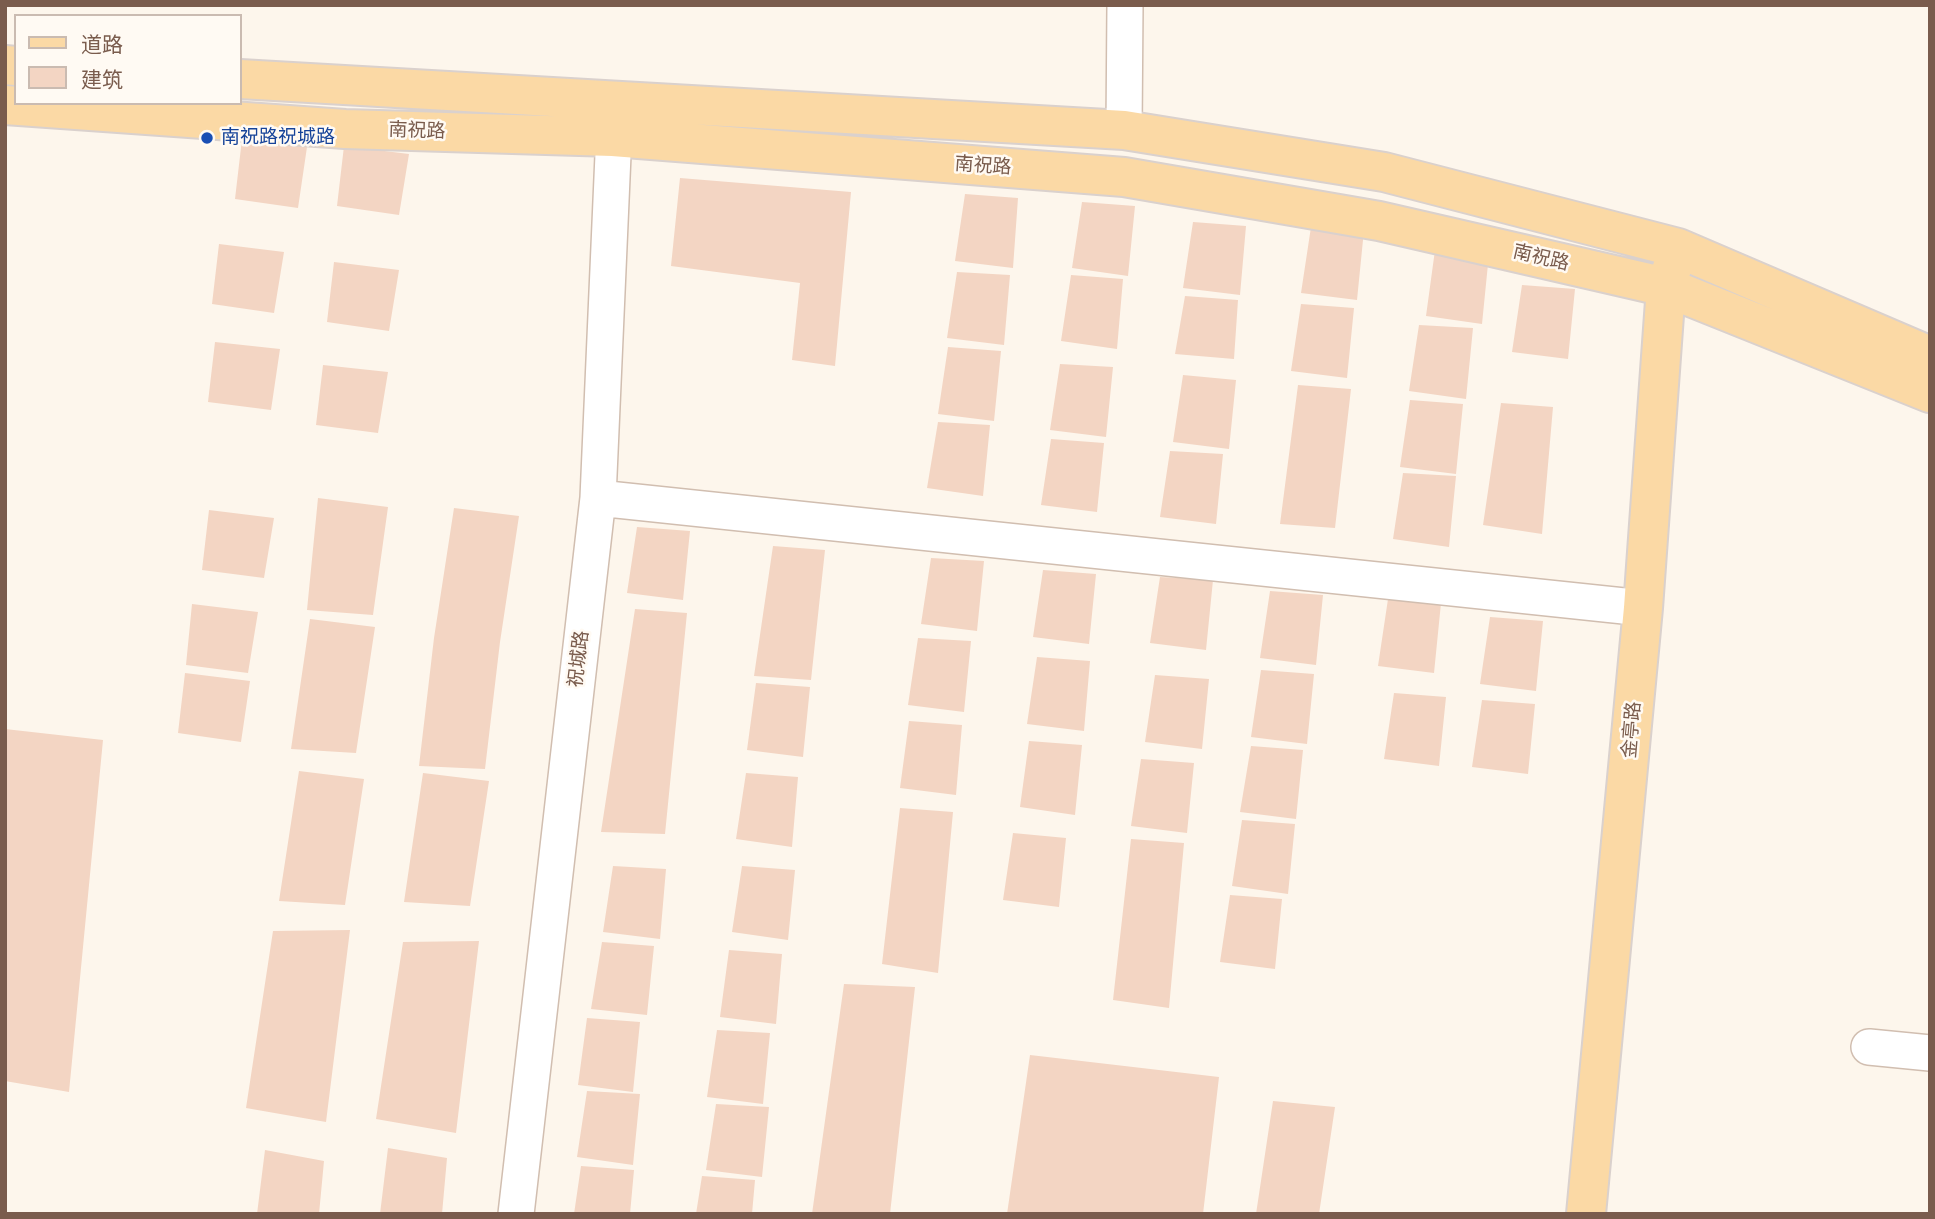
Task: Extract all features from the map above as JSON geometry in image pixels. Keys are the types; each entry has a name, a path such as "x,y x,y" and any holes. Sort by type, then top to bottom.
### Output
{"main road":[{"name":"南祝路","path":"242,79 1124,177 1379,221 1666,287 1930,393"},
{"name":"南祝路","path":"5,105 345,129 614,120 1124,130 1384,172 1678,248 1930,356"},
{"name":"金亭路","path":"1586,1214 1643,608 1666,287 1678,248"}],"street":[{"path":"1124,130 1125,5"},
{"name":"祝城路","path":"516,1214 598,498 614,120"},
{"path":"598,498 1643,608"},
{"path":"1869,1047 1930,1053"}],"building":[{"path":"242,139 307,147 298,208 235,199"},
{"path":"344,146 409,154 399,215 337,206"},
{"path":"680,178 851,192 835,366 792,360 800,283 671,266"},
{"path":"965,194 1018,198 1013,268 955,261"},
{"path":"1082,202 1135,206 1128,276 1072,268"},
{"path":"1193,222 1246,226 1240,295 1183,288"},
{"path":"1311,227 1364,230 1357,300 1301,293"},
{"path":"219,244 284,252 274,313 212,304"},
{"path":"1435,250 1489,254 1482,324 1426,316"},
{"path":"334,262 399,270 389,331 327,322"},
{"path":"957,272 1010,275 1004,345 947,338"},
{"path":"1071,275 1123,279 1117,349 1061,341"},
{"path":"1522,285 1575,289 1568,359 1512,352"},
{"path":"1185,296 1238,300 1234,359 1175,354"},
{"path":"1301,304 1354,308 1347,378 1291,371"},
{"path":"1419,325 1473,328 1466,399 1409,391"},
{"path":"215,342 280,349 271,410 208,402"},
{"path":"948,347 1001,351 994,421 938,414"},
{"path":"1060,364 1113,367 1106,437 1050,430"},
{"path":"323,365 388,372 378,433 316,425"},
{"path":"1183,375 1236,380 1229,449 1173,442"},
{"path":"1298,385 1351,389 1335,528 1280,524"},
{"path":"1410,400 1463,404 1456,474 1400,467"},
{"path":"1501,403 1553,407 1542,534 1483,525"},
{"path":"938,422 990,425 983,496 927,488"},
{"path":"1051,439 1104,443 1097,512 1041,505"},
{"path":"1170,451 1223,454 1216,524 1160,517"},
{"path":"1403,473 1456,476 1449,547 1393,539"},
{"path":"318,498 388,507 373,615 307,610"},
{"path":"454,508 519,516 485,769 419,766 434,638"},
{"path":"209,510 274,518 264,578 202,570"},
{"path":"637,527 690,531 683,600 627,593"},
{"path":"773,546 825,550 811,680 754,676"},
{"path":"931,558 984,561 977,631 921,624"},
{"path":"1043,570 1096,574 1089,644 1033,637"},
{"path":"1160,577 1213,580 1206,650 1150,643"},
{"path":"1270,591 1323,595 1316,665 1260,658"},
{"path":"1388,599 1441,603 1434,673 1378,666"},
{"path":"192,604 258,612 248,673 186,665"},
{"path":"635,609 687,613 665,834 601,832"},
{"path":"1490,617 1543,621 1536,691 1480,684"},
{"path":"310,619 375,627 356,753 291,749"},
{"path":"918,638 971,641 964,712 908,705"},
{"path":"1037,657 1090,661 1084,731 1027,724"},
{"path":"1261,670 1314,674 1307,744 1251,737"},
{"path":"185,673 250,681 241,742 178,733"},
{"path":"1155,675 1209,679 1202,749 1145,742"},
{"path":"756,683 810,687 803,757 747,750"},
{"path":"1394,693 1446,697 1439,766 1384,759"},
{"path":"1482,700 1535,704 1528,774 1472,767"},
{"path":"909,721 962,725 956,795 900,788"},
{"path":"5,729 103,740 69,1092 5,1081"},
{"path":"1029,741 1082,745 1075,815 1020,807"},
{"path":"1251,746 1303,750 1296,819 1240,812"},
{"path":"1141,759 1194,763 1187,833 1131,826"},
{"path":"299,771 364,779 345,905 279,901"},
{"path":"423,773 489,781 470,906 404,902"},
{"path":"746,773 798,777 792,847 736,839"},
{"path":"900,808 953,812 938,973 882,964"},
{"path":"1242,820 1295,824 1288,894 1232,886"},
{"path":"1013,833 1066,838 1059,907 1003,900"},
{"path":"1131,839 1184,843 1169,1008 1113,1000"},
{"path":"613,866 666,869 660,939 603,932"},
{"path":"742,866 795,870 788,940 732,932"},
{"path":"1230,895 1282,899 1275,969 1220,962"},
{"path":"350,930 326,1122 246,1108 273,931"},
{"path":"479,941 456,1133 376,1119 403,942"},
{"path":"602,942 654,946 647,1015 591,1009"},
{"path":"729,950 782,954 776,1024 720,1017"},
{"path":"844,984 915,987 890,1214 812,1214"},
{"path":"587,1018 640,1022 633,1092 578,1085"},
{"path":"717,1030 770,1033 763,1104 707,1097"},
{"path":"1030,1055 1219,1077 1203,1214 1007,1214"},
{"path":"587,1091 640,1094 633,1165 577,1157"},
{"path":"1273,1101 1335,1107 1319,1214 1256,1214"},
{"path":"716,1104 769,1107 762,1177 706,1170"},
{"path":"388,1148 447,1158 442,1214 380,1214"},
{"path":"265,1150 324,1161 319,1214 257,1214"},
{"path":"581,1166 634,1170 630,1214 574,1214"},
{"path":"702,1176 755,1180 752,1214 696,1214"}],"place":[{"name":"南祝路祝城路","path":"207,138"}]}
